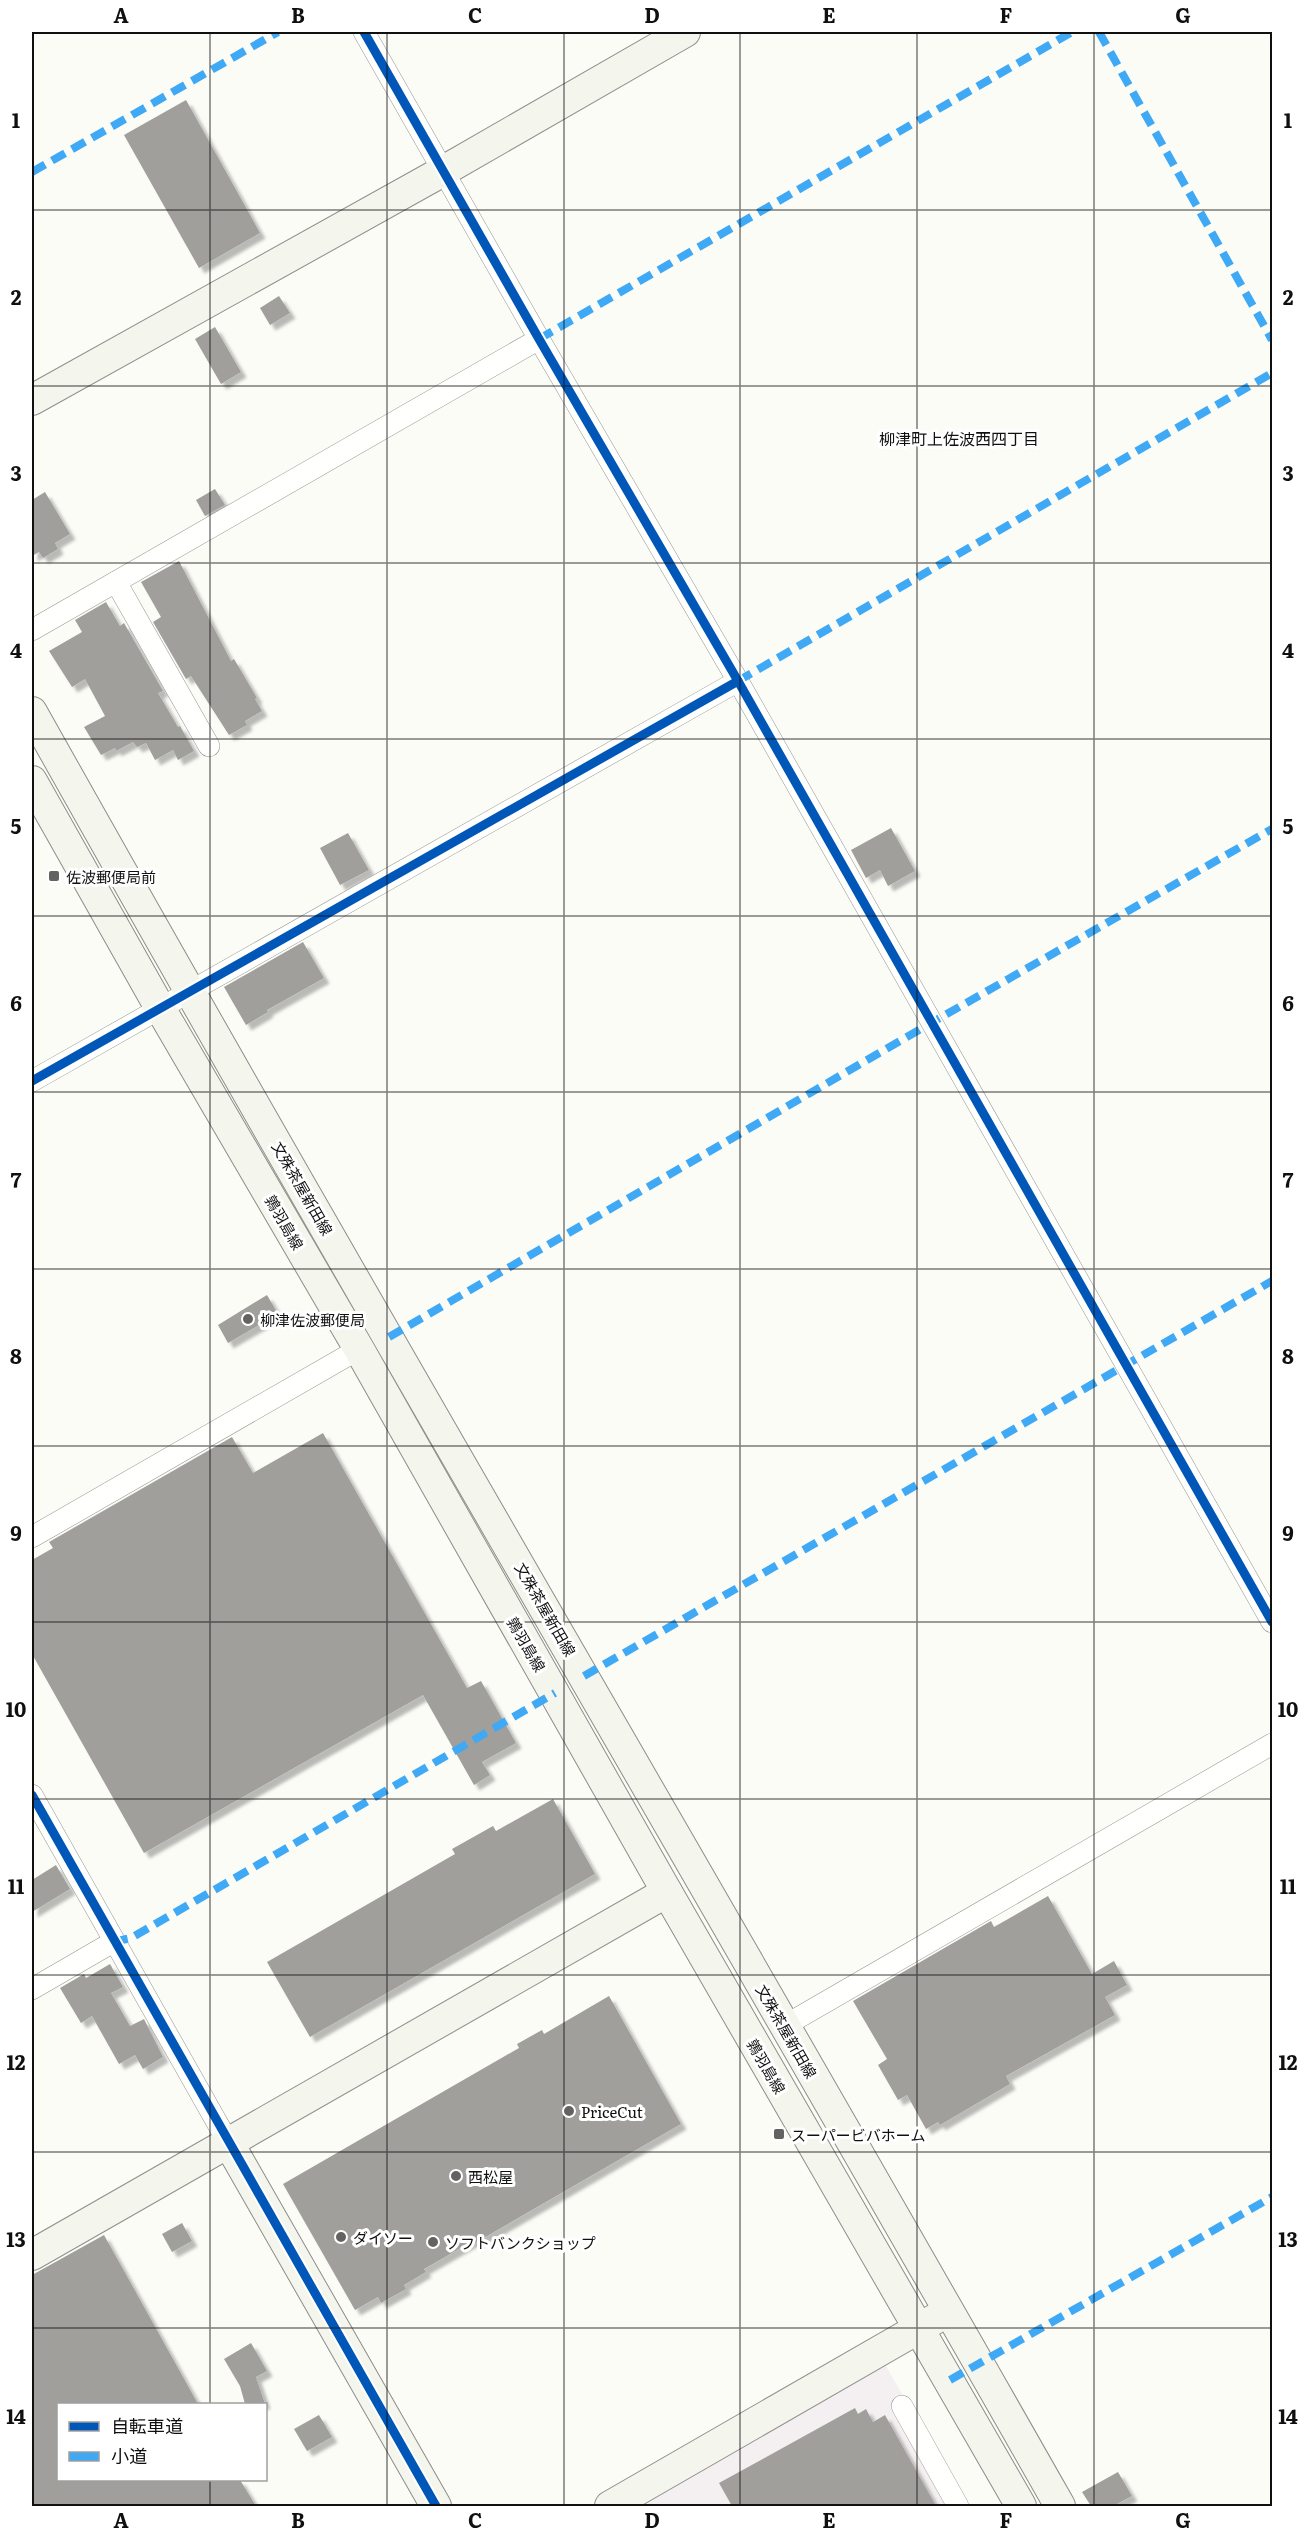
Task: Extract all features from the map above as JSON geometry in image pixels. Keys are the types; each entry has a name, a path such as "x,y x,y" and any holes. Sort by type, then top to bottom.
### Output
{"main road":[{"path":"32,400 445,170 685,32"},
{"name":"文殊茶屋新田線","path":"32,712 189,992 443,1429 1060,2506"},
{"name":"鶉羽島線","path":"32,782 40,817 160,1008 359,1349 667,1892 1021,2506"},
{"path":"32,2254 667,1892"},
{"path":"228,2142 436,2506"},
{"path":"610,2506 948,2312"}],"street":[{"path":"364,32 738,681 1272,1622"},
{"path":"32,630 539,339"},
{"path":"116,582 209,746"},
{"path":"32,1081 738,681"},
{"path":"32,1538 359,1349"},
{"path":"783,2026 1272,1744"},
{"path":"32,1795 228,2142"},
{"path":"32,1989 113,1942"},
{"path":"902,2406 958,2506"}],"shaded area":[{"path":"883,2361 967,2506 629,2506"}],"building":[{"path":"186,100 260,233 199,268 124,135"},
{"path":"279,296 290,313 270,325 260,308"},
{"path":"215,327 241,372 221,384 195,339"},
{"path":"215,489 225,505 205,516 196,500"},
{"path":"45,492 70,534 55,543 58,549 43,558 39,552 32,556 32,500"},
{"path":"179,561 231,661 234,659 262,711 245,721 247,725 229,735 191,676 186,679 153,622 161,617 141,582"},
{"path":"106,602 120,626 124,623 163,691 158,693 194,751 178,760 173,750 155,760 146,743 137,747 133,742 116,751 115,748 101,755 84,727 105,716 85,679 72,687 49,651 82,632 75,620"},
{"path":"891,828 915,871 888,886 880,870 866,878 851,850"},
{"path":"348,833 369,870 340,885 320,848"},
{"path":"303,942 324,978 267,1010 268,1012 246,1025 224,987"},
{"name":"柳津佐波郵便局","path":"267,1295 278,1314 228,1343 218,1325"},
{"path":"323,1433 467,1688 481,1681 516,1743 482,1762 490,1775 474,1785 423,1695 144,1853 32,1654 32,1560 53,1548 49,1542 232,1437 253,1473"},
{"path":"553,1799 595,1874 310,2037 267,1962 455,1854 452,1849 493,1826 496,1831"},
{"path":"56,1865 70,1889 32,1912 32,1880"},
{"path":"1048,1896 1092,1974 1114,1961 1127,1985 1105,1997 1115,2015 1006,2076 1010,2084 940,2125 938,2122 926,2129 907,2095 898,2100 878,2065 887,2059 853,2001 991,1921 994,1927"},
{"path":"110,1964 123,1987 111,1993 130,2026 144,2019 163,2057 143,2069 135,2055 119,2064 92,2016 81,2023 60,1988 84,1974 86,1978"},
{"path":"609,1996 681,2124 475,2243 473,2241 424,2269 426,2272 404,2285 406,2289 381,2303 378,2297 355,2310 283,2184 519,2048 517,2044 542,2030 544,2034"},
{"path":"182,2223 192,2241 172,2252 162,2234"},
{"path":"104,2235 197,2403 57,2403 57,2481 241,2481 256,2506 32,2506 32,2275"},
{"path":"251,2343 267,2371 256,2377 265,2403 245,2403 240,2386 224,2359"},
{"path":"855,2408 858,2414 866,2409 873,2422 885,2415 936,2506 732,2506 719,2483"},
{"path":"319,2415 332,2437 307,2451 294,2429"},
{"path":"1118,2472 1132,2496 1113,2506 1091,2506 1082,2492"}],"marked path":[{"path":"32,172 278,32"},
{"path":"539,339 1072,32"},
{"path":"1099,32 1272,340"},
{"path":"738,681 1272,373"},
{"path":"389,1337 931,1023 1272,829"},
{"path":"584,1676 1272,1281"},
{"path":"113,1942 131,1938 555,1693"},
{"path":"950,2380 1272,2197"}],"cycle path":[{"path":"364,32 738,681 1272,1622"},
{"path":"32,1081 738,681"},
{"path":"32,1795 436,2506"}],"place":[{"name":"佐波郵便局前","path":"54,876"},
{"name":"柳津佐波郵便局","path":"248,1319"},
{"name":"PriceCut","path":"569,2111"},
{"name":"スーパービバホーム","path":"779,2134"},
{"name":"西松屋","path":"456,2176"},
{"name":"ダイソー","path":"341,2237"},
{"name":"ソフトバンクショップ","path":"433,2242"}],"district":[{"name":"柳津町上佐波西四丁目","path":"959,438"}]}
